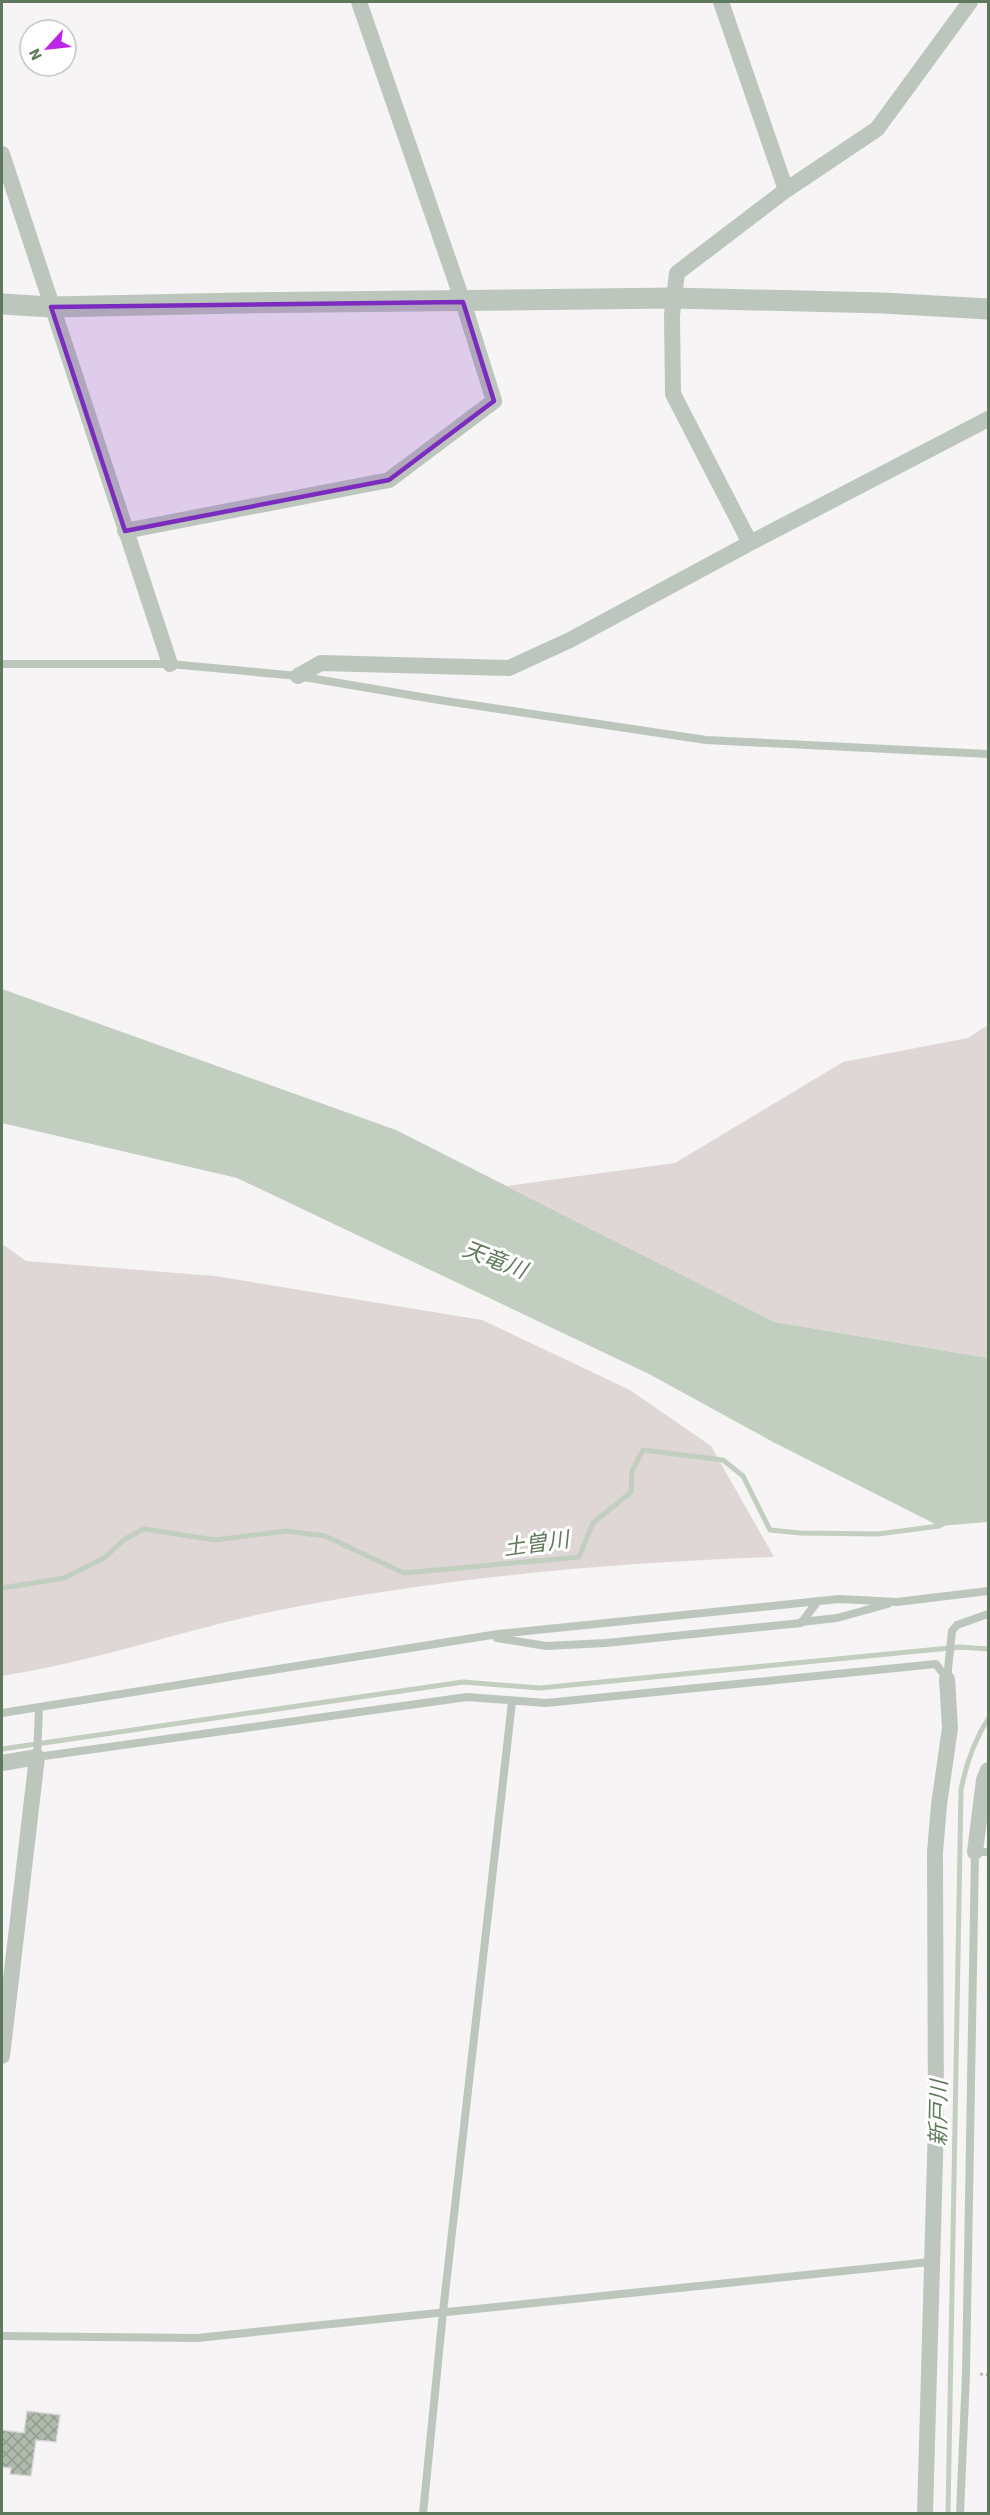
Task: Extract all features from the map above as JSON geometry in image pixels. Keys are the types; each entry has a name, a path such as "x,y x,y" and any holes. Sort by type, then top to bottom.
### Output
{"street":[{"path":"126,531 389,480 494,401 464,302 359,2"},
{"path":"721,2 786,190"},
{"path":"750,543 674,394 673,298 677,273 786,190 877,129 969,2"},
{"path":"2,154 170,664"},
{"path":"2,304 51,307 673,298 883,303 988,309"},
{"path":"298,676 321,663 509,668 570,640 988,419"},
{"path":"925,2514 930,2262 936,2124 935,1852 950,1728 947,1678"},
{"path":"2,1762 37,1755 2,2056"},
{"path":"978,1852 984,1780 988,1770"}],"lane":[{"path":"2,664 170,664 298,676 439,700 706,740 988,754"},
{"path":"488,1636 546,1646 606,1643 801,1623 837,1618 897,1602 988,1592"},
{"path":"2,1713 488,1636 839,1599 897,1602"},
{"path":"801,1623 818,1601"},
{"path":"947,1678 952,1631 957,1625 988,1614"},
{"path":"39,1708 37,1755 467,1697 546,1703 936,1664 947,1678"},
{"path":"423,2514 443,2312 512,1702"},
{"path":"960,2514 966,2374 978,1852"},
{"path":"2,2336 196,2338 930,2262"}],"highlighted area":[{"path":"463,302 494,401 389,480 125,531 51,307"}],"shaded area":[{"path":"988,1025 988,1358 775,1322 507,1186 675,1163 843,1062 968,1038"},
{"path":"2,1244 26,1261 215,1276 482,1320 630,1390 711,1446 774,1557 586,1568 399,1589 275,1611 71,1663 2,1676"}],"water":[{"name":"天竜川","path":"2,989 396,1130 775,1322 988,1358 988,1522 939,1526 773,1442 649,1374 237,1178 2,1123"}],"building":[{"path":"27,2411 60,2415 56,2442 36,2440 31,2476 10,2474 11,2468 2,2467 2,2430 24,2433"}],"waterway":[{"name":"土曽川","path":"2,1588 64,1578 104,1558 125,1539 144,1529 215,1540 286,1531 325,1536 404,1573 579,1557 593,1523 631,1492 632,1471 643,1450 723,1460 743,1476 770,1530 800,1533 878,1534 943,1524"},
{"path":"2,1749 463,1682 540,1688 960,1647 988,1649"},
{"name":"新戸川","path":"948,2514 961,1790 971,1753 988,1719"}]}
